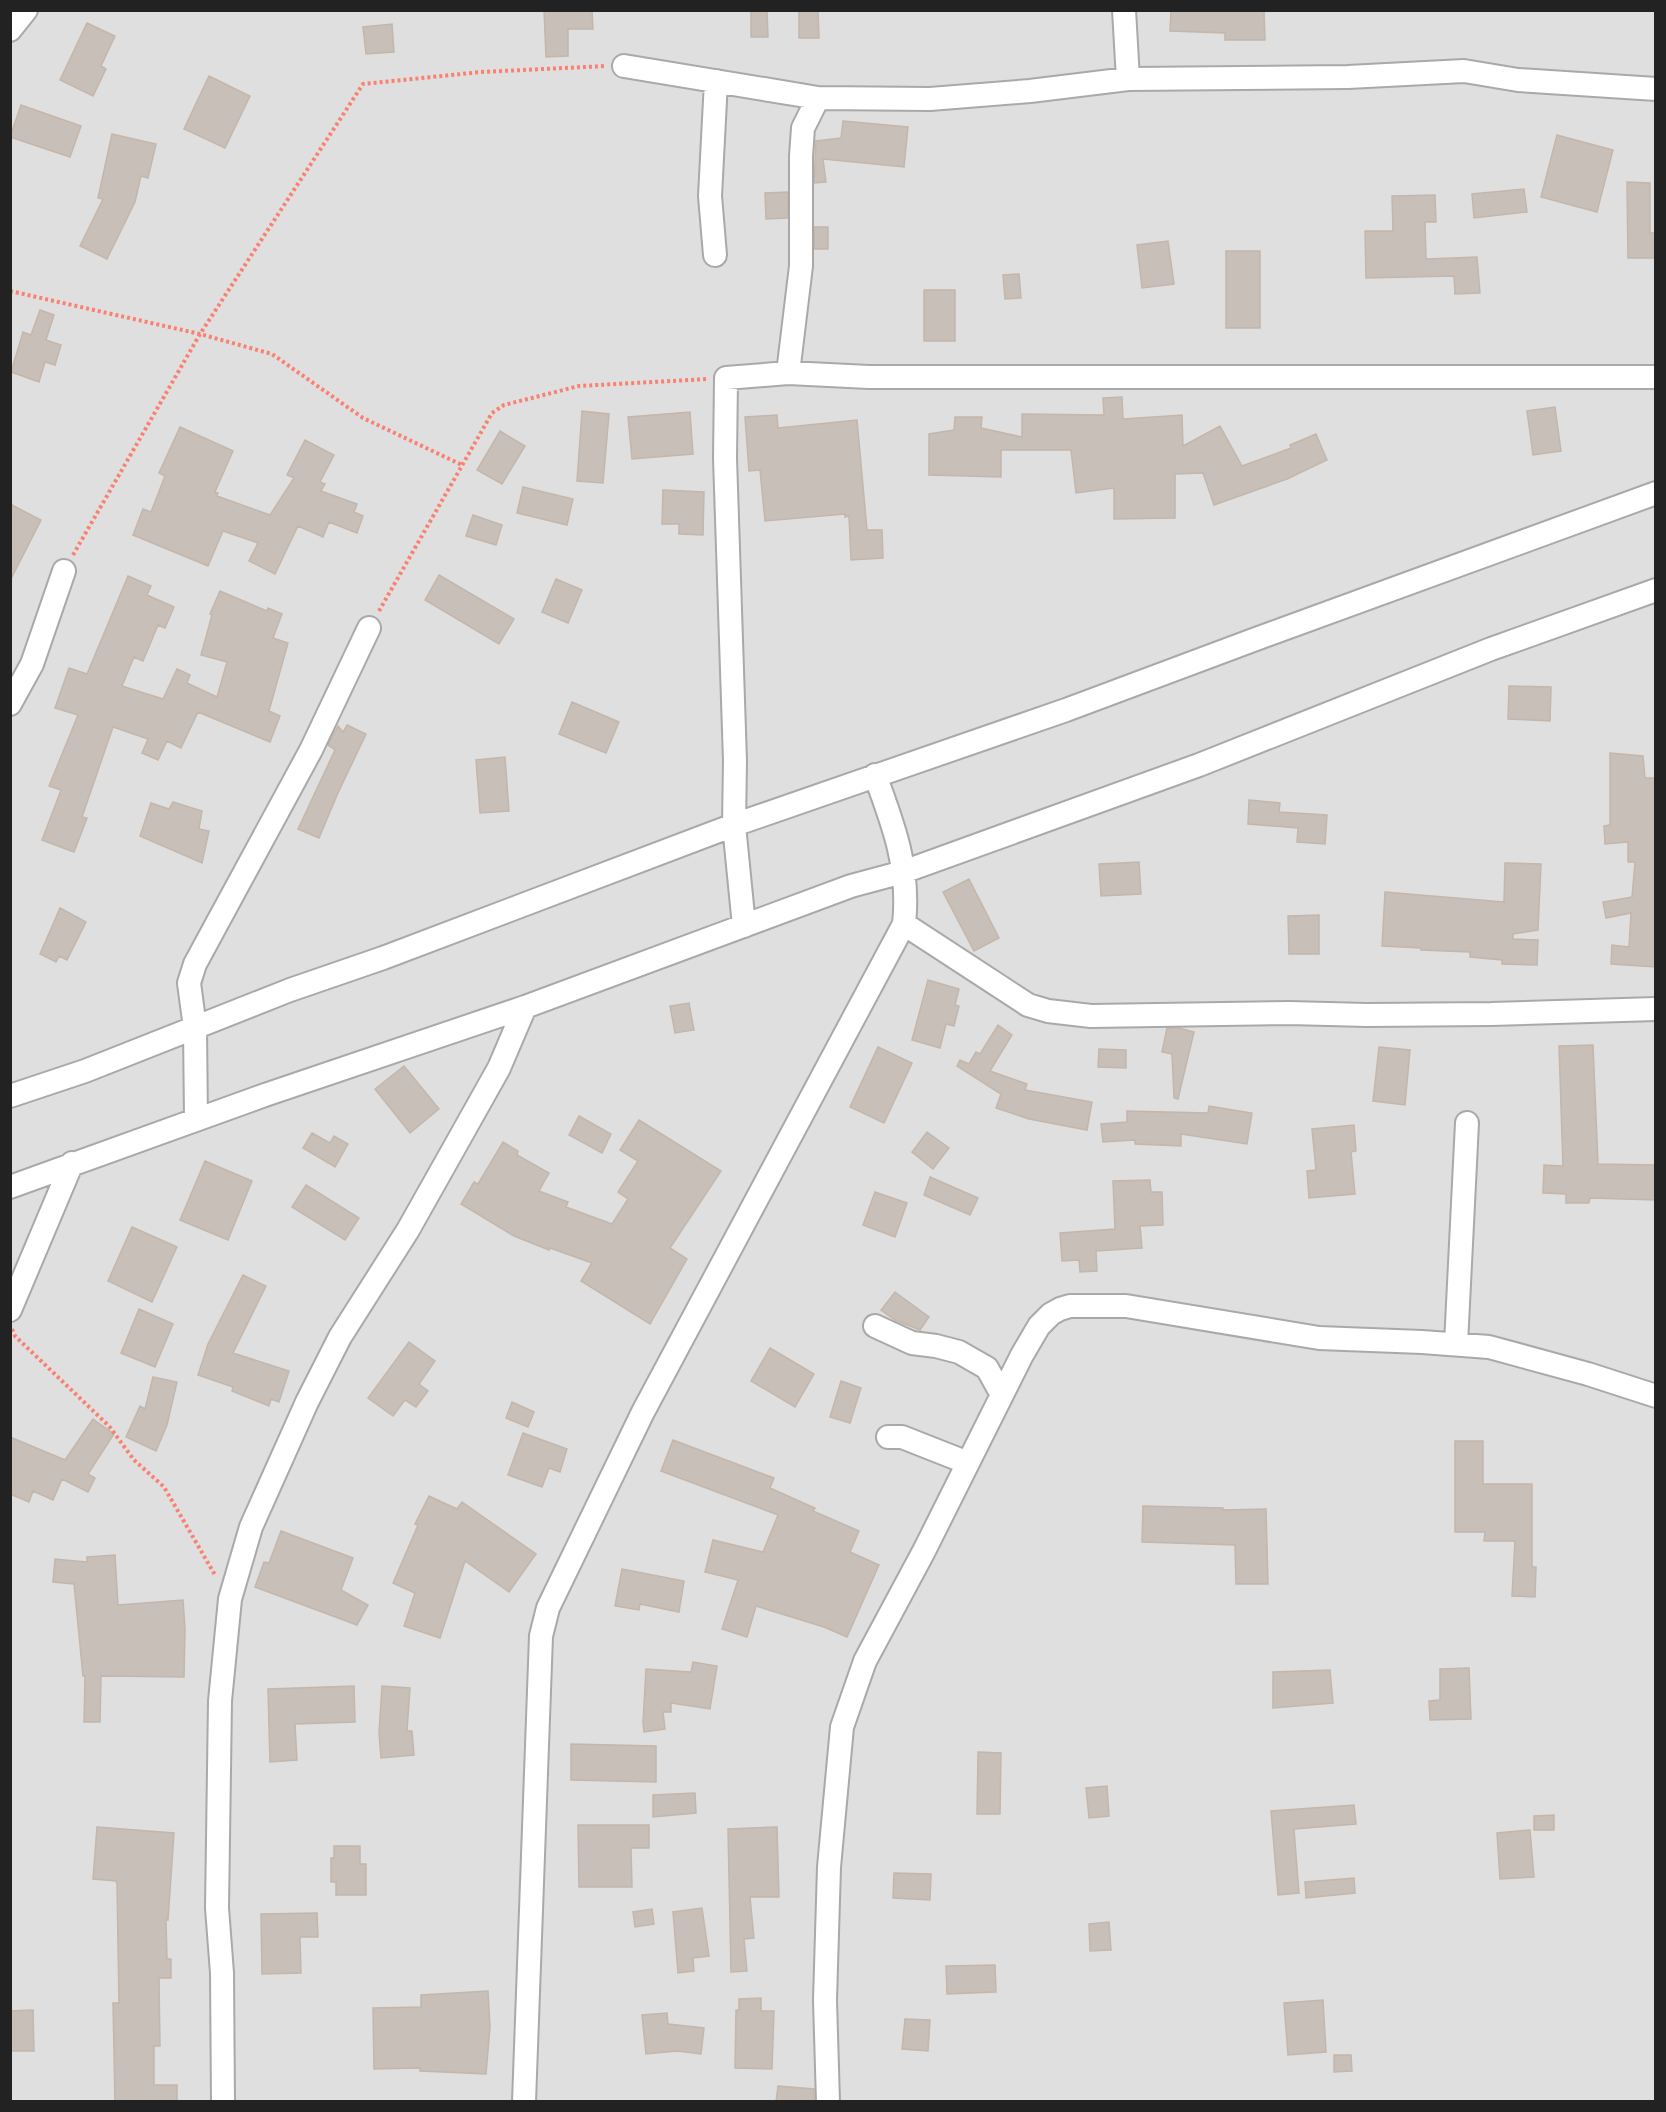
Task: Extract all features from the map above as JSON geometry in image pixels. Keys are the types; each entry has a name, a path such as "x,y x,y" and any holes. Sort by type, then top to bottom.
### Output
{"street":[{"path":"10,30 26,10"},
{"path":"1124,10 1128,79"},
{"path":"624,66 818,98 930,99 1030,91 1128,79 1348,77 1464,70 1518,80 1656,89"},
{"path":"715,255 710,196 716,81"},
{"path":"788,373 801,266 803,128 818,98"},
{"path":"744,926 734,825 735,761 725,458 726,378 788,373 869,377 1656,377"},
{"path":"10,1096 85,1071 734,825 1066,710 1656,493"},
{"path":"10,704 32,664 64,571"},
{"path":"10,1186 196,1119 525,1007 851,886 903,872 1199,765 1491,649 1656,590"},
{"path":"196,1119 195,1028 189,983 195,964 311,750 369,628"},
{"path":"524,2102 539,1664 541,1636 548,1608 643,1412 904,924 906,904 903,872 895,828 875,775"},
{"path":"904,924 1028,1005 1048,1011 1091,1017 1289,1012 1367,1015 1491,1014 1656,1009"},
{"path":"223,2102 222,1973 217,1908 220,1701 230,1599 251,1527 307,1402 340,1336 408,1230 499,1068 525,1007"},
{"path":"1456,1344 1467,1123"},
{"path":"10,1310 72,1163"},
{"path":"828,2102 825,2000 829,1867 842,1727 865,1661 1002,1395 1039,1326 1051,1314 1070,1306 1126,1306 1319,1338 1489,1347 1588,1374 1656,1396"},
{"path":"875,1326 912,1343 959,1352 987,1368 1002,1395"},
{"path":"888,1437 902,1437 968,1463"}],"path":[{"path":"64,571 200,334 363,84 481,72 624,66"},
{"path":"10,291 200,334 272,354 363,418 462,465"},
{"path":"369,628 492,413 504,405 579,386 726,378"},
{"path":"10,1325 15,1336 109,1426 134,1460 164,1487 230,1599"}],"shaded area":[{"path":"11,11 1655,11 1655,2101 11,2101"}],"building":[{"path":"544,10 592,10 593,29 568,29 568,56 546,57"},
{"path":"751,10 767,10 768,37 751,37"},
{"path":"799,10 818,10 819,38 799,38"},
{"path":"1171,10 1264,10 1265,40 1225,40 1225,33 1170,31"},
{"path":"87,23 115,36 101,66 106,69 93,96 60,80"},
{"path":"392,24 394,52 366,54 363,27"},
{"path":"209,76 250,96 225,148 184,129"},
{"path":"21,105 81,126 70,157 10,137"},
{"path":"843,121 908,127 904,167 823,159 826,182 814,183 816,141 841,138"},
{"path":"112,134 156,144 148,178 141,176 135,202 107,259 80,246 103,199 98,198"},
{"path":"1557,135 1613,150 1597,212 1541,197"},
{"path":"1627,182 1650,183 1650,233 1656,233 1656,258 1628,258"},
{"path":"1524,189 1527,212 1474,218 1472,194"},
{"path":"788,192 788,218 766,219 765,193"},
{"path":"1435,195 1436,222 1425,222 1426,259 1477,257 1480,293 1455,294 1454,276 1366,278 1365,231 1393,231 1392,196"},
{"path":"814,227 828,227 828,249 814,249"},
{"path":"1168,241 1174,284 1142,288 1137,245"},
{"path":"1226,251 1260,251 1260,328 1226,328"},
{"path":"1019,274 1021,298 1005,299 1003,275"},
{"path":"924,290 955,290 955,341 924,341"},
{"path":"40,310 54,315 46,340 61,345 55,365 45,362 39,382 11,372 23,332 31,335"},
{"path":"1122,397 1123,419 1182,415 1183,446 1220,426 1242,466 1291,448 1290,445 1316,434 1327,460 1287,479 1214,505 1203,473 1175,474 1175,518 1114,519 1114,488 1076,493 1071,450 1001,450 1001,477 929,475 929,434 954,430 955,417 982,417 981,428 1022,437 1022,414 1104,415 1103,398"},
{"path":"1555,407 1561,451 1533,455 1527,411"},
{"path":"582,411 609,414 603,483 577,481"},
{"path":"690,412 693,454 632,459 628,417"},
{"path":"777,415 778,428 857,420 867,530 882,530 883,558 851,560 849,516 845,517 845,514 765,521 760,470 749,471 745,417"},
{"path":"180,427 233,451 215,492 218,493 217,496 270,515 294,478 287,475 305,440 334,455 320,482 325,484 321,491 357,504 354,512 363,516 357,533 329,522 323,537 298,526 275,574 249,561 258,543 223,531 208,566 133,535 143,509 151,512 165,476 159,473"},
{"path":"500,431 525,446 502,484 477,470"},
{"path":"523,487 573,499 567,525 517,513"},
{"path":"663,490 704,492 703,535 679,534 679,524 662,524"},
{"path":"10,504 41,520 10,581"},
{"path":"473,515 502,525 496,545 466,536"},
{"path":"439,575 514,619 499,644 425,600"},
{"path":"128,576 151,586 147,595 174,607 165,628 158,625 143,661 134,657 122,686 163,699 177,669 190,675 187,683 217,697 227,662 201,655 212,615 210,614 220,591 267,611 268,608 282,614 273,638 288,643 269,711 280,716 270,742 198,712 181,748 167,741 158,760 142,753 148,739 113,727 82,817 87,818 74,852 42,840 61,790 49,786 78,715 55,708 69,668 87,674"},
{"path":"556,579 582,590 568,623 542,612"},
{"path":"1509,686 1551,687 1550,721 1508,719"},
{"path":"572,702 619,722 606,753 559,734"},
{"path":"347,725 366,734 319,838 298,829 335,750 328,745 338,726 343,732"},
{"path":"1610,753 1643,756 1645,778 1656,778 1656,967 1611,964 1612,945 1629,947 1631,913 1606,918 1603,902 1632,897 1635,862 1628,862 1628,842 1605,844 1604,826 1610,825"},
{"path":"505,757 509,811 480,813 476,760"},
{"path":"1249,800 1280,803 1279,812 1327,815 1325,844 1297,842 1298,828 1248,824"},
{"path":"173,802 202,811 199,829 209,831 202,863 140,836 151,803 169,809"},
{"path":"1139,862 1141,894 1101,896 1099,864"},
{"path":"1505,863 1541,864 1538,930 1513,934 1513,939 1538,940 1537,965 1502,964 1502,960 1470,957 1470,952 1382,946 1385,892 1504,902"},
{"path":"969,879 999,938 974,951 943,892"},
{"path":"60,908 86,922 67,960 59,956 56,962 40,954"},
{"path":"1319,915 1319,954 1289,954 1288,916"},
{"path":"928,980 959,989 955,1005 959,1006 954,1026 946,1024 940,1048 912,1040"},
{"path":"689,1003 694,1030 675,1033 670,1006"},
{"path":"998,1025 1012,1035 990,1071 1027,1084 1025,1090 1092,1102 1087,1130 1029,1119 996,1108 1001,1094 957,1066 960,1060 969,1064 976,1052 980,1054"},
{"path":"1167,1028 1194,1032 1178,1099 1174,1098 1172,1054 1162,1052"},
{"path":"1593,1045 1598,1164 1656,1165 1656,1200 1590,1198 1589,1203 1566,1203 1566,1194 1543,1193 1544,1165 1563,1166 1559,1046"},
{"path":"878,1047 912,1063 884,1123 850,1107"},
{"path":"1379,1047 1410,1050 1405,1105 1373,1101"},
{"path":"1099,1049 1126,1050 1126,1068 1098,1067"},
{"path":"404,1066 439,1109 410,1133 375,1089"},
{"path":"1209,1106 1252,1113 1247,1144 1181,1134 1181,1146 1135,1144 1135,1140 1103,1142 1101,1124 1127,1122 1127,1111 1208,1113"},
{"path":"579,1116 611,1134 602,1153 569,1135"},
{"path":"639,1120 721,1171 670,1248 687,1259 650,1324 581,1281 592,1263 514,1236 461,1204 474,1182 478,1184 503,1142 518,1151 517,1155 549,1173 539,1191 568,1202 566,1207 612,1224 628,1199 618,1192 638,1161 620,1150"},
{"path":"1354,1125 1356,1151 1351,1152 1355,1194 1309,1198 1307,1171 1316,1170 1312,1129"},
{"path":"927,1132 949,1148 933,1169 912,1152"},
{"path":"312,1133 330,1143 334,1136 348,1144 335,1167 303,1148"},
{"path":"205,1161 252,1181 228,1240 180,1220"},
{"path":"930,1177 978,1198 970,1215 924,1195"},
{"path":"1150,1180 1151,1192 1162,1192 1163,1225 1140,1226 1142,1248 1096,1251 1097,1271 1080,1272 1079,1260 1062,1261 1060,1233 1115,1229 1113,1181"},
{"path":"306,1185 359,1218 345,1240 292,1207"},
{"path":"875,1192 907,1203 895,1237 863,1225"},
{"path":"132,1227 177,1247 152,1302 108,1281"},
{"path":"243,1275 266,1286 233,1353 289,1371 279,1402 271,1399 269,1406 232,1391 233,1387 198,1375 208,1344"},
{"path":"895,1292 929,1317 920,1330 895,1320 881,1310"},
{"path":"139,1309 173,1324 155,1367 121,1353"},
{"path":"409,1342 435,1361 419,1384 428,1391 416,1407 405,1400 393,1416 368,1398"},
{"path":"770,1348 814,1374 795,1407 751,1381"},
{"path":"153,1377 177,1382 167,1425 156,1451 126,1437 140,1406 145,1409"},
{"path":"841,1381 861,1388 850,1423 830,1417"},
{"path":"512,1402 534,1412 528,1427 506,1418"},
{"path":"93,1419 114,1434 88,1474 95,1478 88,1492 62,1479 53,1500 33,1491 29,1502 10,1494 10,1437 65,1460"},
{"path":"523,1433 567,1449 560,1472 549,1468 542,1487 508,1475"},
{"path":"673,1440 774,1478 770,1488 815,1508 813,1511 859,1531 850,1552 879,1565 847,1637 824,1627 756,1606 747,1637 722,1629 738,1580 705,1572 713,1540 763,1552 778,1515 661,1471"},
{"path":"1455,1441 1483,1441 1483,1484 1532,1484 1532,1567 1536,1567 1535,1597 1512,1596 1515,1541 1484,1541 1485,1532 1455,1532"},
{"path":"429,1496 457,1509 462,1502 536,1554 509,1592 465,1561 440,1638 404,1626 415,1593 393,1583 418,1525 415,1524"},
{"path":"1143,1506 1223,1508 1223,1510 1266,1509 1268,1584 1236,1584 1235,1545 1142,1542"},
{"path":"281,1531 353,1558 341,1590 368,1605 357,1625 255,1587 264,1562 269,1563"},
{"path":"115,1555 118,1605 183,1600 184,1677 101,1676 100,1722 84,1722 85,1676 83,1676 74,1584 53,1582 55,1559 87,1562 87,1557"},
{"path":"622,1569 684,1581 679,1612 640,1604 639,1610 615,1606"},
{"path":"693,1662 717,1666 710,1709 671,1703 671,1712 663,1712 665,1729 644,1732 646,1669 691,1672"},
{"path":"1469,1668 1471,1719 1430,1720 1429,1701 1440,1700 1440,1669"},
{"path":"1330,1670 1333,1703 1273,1708 1273,1672"},
{"path":"354,1686 355,1722 295,1724 297,1760 270,1762 268,1689"},
{"path":"382,1686 410,1688 407,1731 412,1731 414,1755 381,1758 379,1733"},
{"path":"571,1744 656,1746 656,1782 571,1780"},
{"path":"978,1752 1001,1753 1000,1814 977,1814"},
{"path":"1107,1786 1109,1816 1089,1818 1086,1788"},
{"path":"695,1793 696,1813 653,1817 653,1795"},
{"path":"1354,1805 1356,1824 1294,1829 1299,1893 1278,1895 1271,1811"},
{"path":"1554,1815 1554,1830 1534,1830 1534,1816"},
{"path":"578,1825 649,1825 649,1848 631,1848 632,1887 579,1887"},
{"path":"97,1827 174,1833 168,1920 166,1920 167,1959 171,1959 171,1978 159,1978 160,2046 154,2046 154,2085 177,2085 177,2102 115,2102 113,2003 119,2003 117,1884 116,1881 93,1879"},
{"path":"777,1827 779,1897 750,1897 754,1938 744,1939 747,1971 731,1972 728,1829"},
{"path":"1530,1830 1534,1877 1500,1879 1497,1833"},
{"path":"334,1846 360,1846 360,1864 366,1864 366,1895 336,1895 336,1882 331,1882 331,1858 334,1858"},
{"path":"894,1873 931,1874 930,1900 893,1898"},
{"path":"1354,1878 1355,1893 1306,1898 1305,1882"},
{"path":"702,1908 709,1956 693,1958 694,1971 678,1973 673,1912"},
{"path":"652,1909 654,1924 635,1927 633,1912"},
{"path":"317,1913 318,1937 300,1937 301,1973 262,1974 261,1914"},
{"path":"1109,1922 1111,1950 1090,1951 1089,1924"},
{"path":"995,1965 996,1992 947,1994 946,1966"},
{"path":"488,1991 490,2027 486,2074 420,2071 420,2068 374,2069 373,2008 421,2007 421,1995"},
{"path":"761,1998 761,2011 774,2011 772,2069 735,2068 736,2010 739,2010 739,1999"},
{"path":"1323,2000 1326,2052 1288,2055 1284,2003"},
{"path":"33,2010 34,2051 10,2051 10,2011"},
{"path":"667,2013 668,2024 704,2028 701,2054 677,2051 646,2054 642,2015"},
{"path":"905,2019 930,2020 928,2051 902,2049"},
{"path":"1334,2055 1351,2055 1352,2071 1334,2072"},
{"path":"778,2086 814,2089 814,2102 776,2102"}]}
